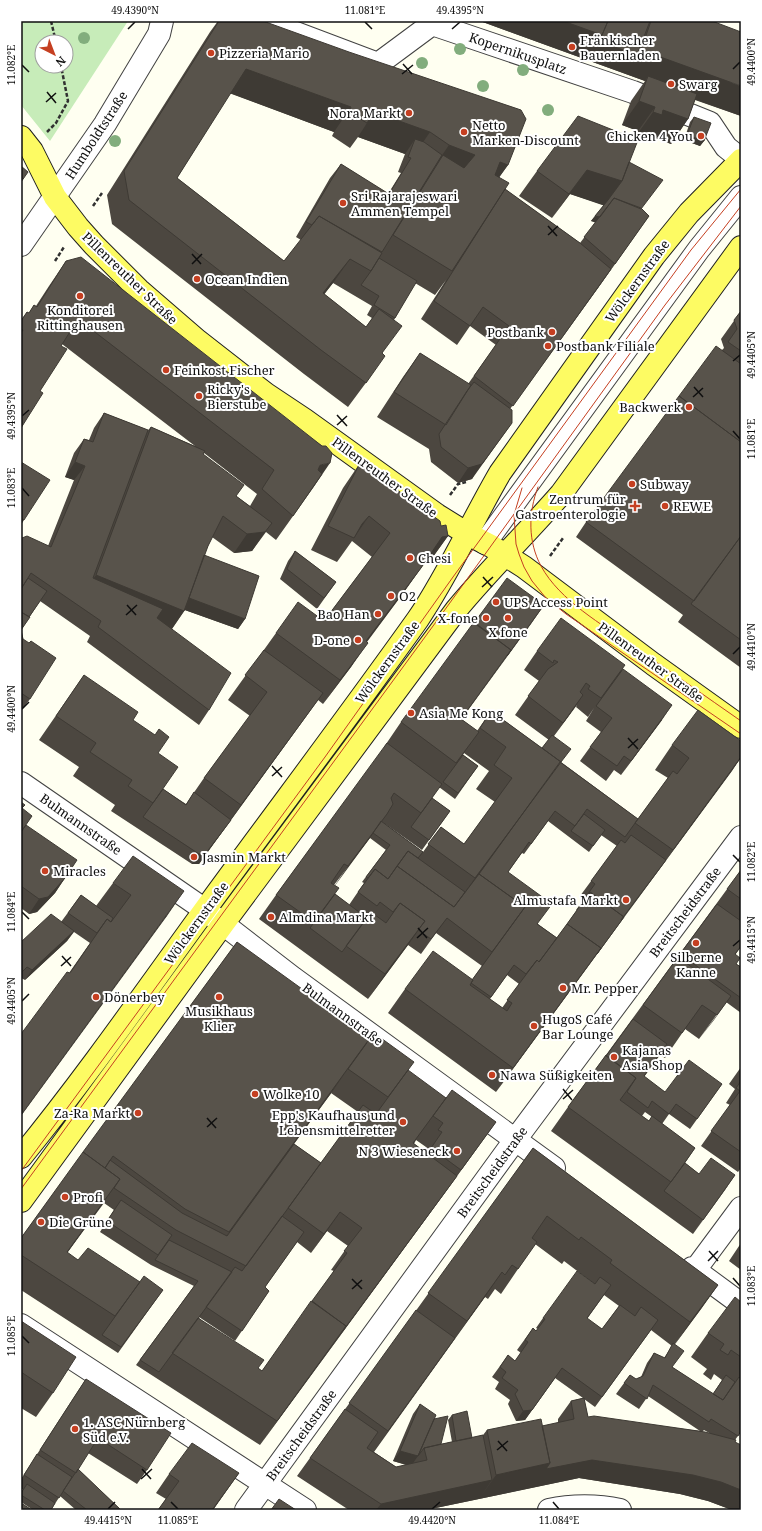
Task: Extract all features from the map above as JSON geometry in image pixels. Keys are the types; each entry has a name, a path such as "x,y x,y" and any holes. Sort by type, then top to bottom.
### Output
{"main road":[{"name":"Pillenreuther Straße","path":"21,137 32,151 55,197 78,227 116,268 198,342 266,394 305,420 432,511 466,533 506,555 741,727"},
{"name":"Wölckernstraße","path":"21,1157 115,1035 418,619 437,589 466,533 500,474 650,262 688,213 741,159"},
{"name":"Pillenreuther Straße","path":"21,172 55,197"},
{"name":"Wölckernstraße","path":"21,1201 223,924 456,610 561,494 741,247"}],"street":[{"name":"Humboldtstraße","path":"21,246 105,124 159,34 162,21"},
{"name":"Kopernikusplatz","path":"269,21 272,24 378,64 432,24 633,92 710,123 726,147 741,159"},
{"path":"485,543 699,248 741,197"},
{"name":"Bulmannstraße","path":"21,783 205,910 293,978 573,1182"},
{"name":"Breitscheidstraße","path":"246,1510 515,1140 741,838"},
{"path":"694,1270 741,1208"},
{"path":"675,1256 741,1304"},
{"path":"21,1325 305,1510"},
{"path":"549,1510 562,1507 607,1507 620,1510"}],"path":[{"path":"51,21 54,34"},
{"path":"56,123 68,101 63,74"}],"green space":[{"path":"21,21 128,21 50,141 21,105"}],"building":[{"path":"219,21 263,21 349,52 521,110 526,119 508,165 500,162 495,175 509,183 452,271 393,235 443,155 464,168 475,155 449,145 430,132 374,112 367,123 349,112 351,107 246,69 177,178 284,261 319,216 382,253 371,271 350,259 323,293 366,327 379,309 402,326 382,353 385,356 366,383 321,350 129,200 124,171"},
{"path":"563,21 608,21 602,35"},
{"path":"608,21 650,21 637,55 598,41"},
{"path":"651,21 712,21 741,32 741,86 641,50"},
{"path":"648,76 697,94 688,119 663,110 662,115 653,112 655,107 639,101"},
{"path":"578,116 638,140 622,181 587,170 569,194 537,171"},
{"path":"694,117 711,123 704,141 687,135"},
{"path":"415,139 424,142 442,155 382,252 319,216 312,225 306,222 341,164 389,194 411,158 408,157"},
{"path":"629,162 663,180 641,209 614,198 600,217 595,216 622,181"},
{"path":"21,166 28,172 21,182"},
{"path":"505,189 580,243 611,269 513,406 474,376 509,326 483,307 470,326 434,301"},
{"path":"614,198 641,208 649,216 615,264 584,237"},
{"path":"81,257 322,446 326,446 332,453 330,463 320,465 318,470 322,474 293,516 262,489 274,470 78,319 61,346 67,349 40,391 43,393 21,428 21,333 23,330 21,329 21,321 34,305 37,307 66,261"},
{"path":"379,258 417,281 395,318 374,305 379,296 361,285"},
{"path":"741,311 741,351 728,342 737,329 734,320"},
{"path":"716,346 741,364 741,442 679,396"},
{"path":"420,353 471,385 446,425 394,392"},
{"path":"474,382 512,410 512,423 482,464 468,468 441,447 439,434"},
{"path":"679,396 741,442 741,536 694,601 586,522"},
{"path":"104,413 148,430 93,578 163,609 157,618 231,673 209,710 98,627 101,621 31,573 21,589 21,539 27,536 51,547 85,466 75,462 84,439 93,442"},
{"path":"151,427 205,451 203,454 244,485 236,496 272,523 265,532 247,534 223,516 208,546 184,611 96,575"},
{"path":"21,462 50,480 24,520 21,518"},
{"path":"360,463 440,521 441,526 446,525 448,536 442,537 421,568 366,641 368,643 340,680 276,633 298,602 324,621 390,533 369,516 362,524 354,538 328,526"},
{"path":"741,536 741,640 691,604"},
{"path":"295,551 336,582 324,598 287,569"},
{"path":"204,555 259,576 245,619 189,598"},
{"path":"28,578 47,591 29,617 21,612 21,589"},
{"path":"507,578 544,605 507,656 511,650 474,623"},
{"path":"21,612 30,617 21,630"},
{"path":"561,618 625,665 601,698 588,689 590,686 586,683 580,692 583,695 563,723 528,696 548,669 558,662 554,660 553,663 537,651"},
{"path":"474,622 511,650 461,719 479,732 456,763 401,722"},
{"path":"21,630 23,639 29,643 31,641 56,658 30,699 21,693"},
{"path":"264,650 323,693 241,805 204,778 267,692 245,675"},
{"path":"623,669 672,705 631,761 624,756 617,766 590,747 612,718 596,706"},
{"path":"84,675 138,712 133,720 155,735 159,729 169,737 158,753 178,767 153,803 128,786 132,780 90,752 96,743 56,716"},
{"path":"698,710 741,741 741,757 673,850 635,823 673,771 677,774 689,758 672,745"},
{"path":"491,711 561,762 475,878 428,844 441,827 464,844 512,778 494,765 506,747 480,728"},
{"path":"552,735 571,749 561,762 542,748"},
{"path":"387,743 442,784 421,813 394,793 391,798 393,804 387,814 348,866 344,864 331,883 339,888 314,922 276,895"},
{"path":"463,755 478,766 458,793 443,782"},
{"path":"560,762 638,819 625,837 587,809 575,826 555,811 531,844 529,842 508,872 552,904 537,924 557,938 539,962 537,960 526,974 514,965 491,997 471,983 472,980 525,907 479,874"},
{"path":"163,789 186,805 194,792 231,820 206,853 199,854 143,817"},
{"path":"432,798 450,811 429,840 411,827"},
{"path":"21,802 25,805 22,808 32,816 21,832"},
{"path":"584,814 605,830 593,846 571,831"},
{"path":"381,821 423,852 418,858 408,851 388,879 375,869 368,878 366,877 390,845 373,833"},
{"path":"26,825 77,860 65,878 48,897 39,899 21,886 21,832"},
{"path":"631,835 666,860 624,917 590,892 588,896 587,895 595,884 591,881 621,840 625,843"},
{"path":"408,851 465,892 454,907 397,866"},
{"path":"133,856 184,891 21,1115 21,1034 67,972 70,973 107,919 111,922 131,895 113,883"},
{"path":"397,866 454,907 479,874 525,907 492,952 447,918 431,939 418,930 425,921 400,903 393,912 380,902 377,906 358,892 375,869 388,879"},
{"path":"741,870 741,899 727,889"},
{"path":"590,892 624,917 597,954 601,948 567,924"},
{"path":"335,894 367,918 342,952 310,928"},
{"path":"81,895 113,918 111,922 107,919 97,933 68,913"},
{"path":"400,903 425,921 385,974 346,946 371,912 386,923"},
{"path":"717,904 741,921 741,946 735,954 740,958 736,964 741,967 741,998 680,954"},
{"path":"51,914 74,931 32,970 27,967 21,973 21,942"},
{"path":"567,924 601,948 513,1068 405,989 433,951 473,980 470,985 507,1011 512,1003 507,1000 537,960 539,962"},
{"path":"237,942 370,1038 229,1232 185,1209 113,1156 105,1168 83,1152"},
{"path":"678,957 731,996 717,1015 702,1005 682,1033 643,1005"},
{"path":"633,1019 667,1044 644,1076 665,1092 689,1060 722,1084 697,1119 676,1104 669,1114 652,1101 648,1108 627,1092 636,1078 606,1056"},
{"path":"374,1033 414,1062 388,1097 348,1069"},
{"path":"606,1055 636,1078 620,1100 649,1121 652,1116 695,1148 671,1182 568,1107"},
{"path":"408,1070 446,1098 413,1143 457,1176 342,1332 346,1326 312,1301 347,1253 344,1251 362,1228 340,1212 324,1234 288,1208 363,1105 376,1114"},
{"path":"741,1081 741,1152 711,1131 740,1091 736,1088"},
{"path":"452,1090 496,1122 461,1170 431,1148 442,1132 438,1130 443,1123 433,1116"},
{"path":"294,1144 321,1163 246,1266 176,1230 114,1188 120,1179 105,1168 110,1160 182,1213 227,1236"},
{"path":"533,1148 718,1285 690,1322 610,1263 612,1260 581,1237 579,1240 547,1216 532,1238 537,1242 518,1269 512,1265 505,1275 502,1272 467,1321 428,1293"},
{"path":"83,1152 120,1179 67,1252 78,1260 88,1248 140,1282 115,1316 21,1255 21,1238"},
{"path":"711,1158 735,1175 703,1220 664,1191 685,1163 699,1174"},
{"path":"121,1200 172,1235 158,1255 107,1221"},
{"path":"282,1216 304,1232 265,1287 269,1291 242,1331 206,1307 235,1267 242,1271"},
{"path":"169,1240 232,1272 159,1372 140,1360 198,1281 155,1260"},
{"path":"577,1271 595,1284 600,1277 611,1285 587,1318 602,1329 620,1305 635,1316 641,1307 658,1320 602,1397 562,1368 532,1410 523,1411 515,1394 518,1390 502,1378 506,1372 500,1367 508,1355 515,1361 528,1342 525,1340 533,1328 536,1331 545,1319 543,1318"},
{"path":"144,1276 163,1290 121,1347 102,1335"},
{"path":"735,1297 741,1302 741,1357 731,1350 728,1355 720,1350 724,1344 708,1333"},
{"path":"311,1301 346,1326 277,1421 172,1353 198,1318 264,1360 258,1368 262,1371"},
{"path":"416,1310 455,1338 388,1431 349,1403"},
{"path":"21,1321 76,1357 53,1393 21,1372"},
{"path":"673,1343 684,1351 672,1367 723,1400 739,1377 741,1379 741,1431 738,1436 711,1419 709,1422 653,1385 647,1399 624,1383 630,1375 636,1379 643,1376 654,1353 665,1358"},
{"path":"726,1375 735,1382 723,1400 713,1394"},
{"path":"86,1379 171,1433 147,1470 98,1438 76,1473 40,1450"},
{"path":"584,1398 588,1417 594,1416 705,1432 736,1440 735,1442 741,1445 741,1490 721,1482 693,1475 592,1460 546,1469 550,1463 542,1426 574,1419 571,1401"},
{"path":"420,1404 436,1415 418,1456 400,1451"},
{"path":"345,1409 378,1432 367,1448 396,1467 427,1460 424,1448 483,1435 492,1480 381,1504 310,1458"},
{"path":"467,1411 472,1438 456,1441 452,1415"},
{"path":"448,1416 441,1444 424,1448 418,1456 434,1419"},
{"path":"541,1419 550,1463 496,1475 487,1430"},
{"path":"192,1443 239,1473 212,1510 158,1510 179,1481 169,1474"},
{"path":"37,1454 72,1477 59,1498 24,1475"},
{"path":"78,1469 121,1510 87,1510 63,1491"},
{"path":"27,1484 55,1503 51,1510 45,1510 21,1495"},
{"path":"279,1499 296,1510 271,1510"},
{"path":"21,1503 32,1510 21,1510"}],"tram line":[{"path":"21,1171 325,757 453,577 691,250 741,189"},
{"path":"21,1189 444,611 665,305 741,206"},
{"path":"538,487 532,507 532,537 537,557 549,579 570,601 583,611 741,721"},
{"path":"522,488 514,515 516,544 524,567 532,581 546,598 566,614 741,734"}],"place":[{"name":"Fränkischer Bauernladen","path":"572,47"},
{"name":"Pizzeria Mario","path":"211,53"},
{"name":"Swarg","path":"671,84"},
{"name":"Nora Markt","path":"409,113"},
{"name":"Netto Marken-Discount","path":"464,132"},
{"name":"Chicken 4 You","path":"701,136"},
{"name":"Sri Rajarajeswari Ammen Tempel","path":"343,203"},
{"name":"Ocean Indien","path":"197,279"},
{"name":"Konditorei Rittinghausen","path":"80,296"},
{"name":"Postbank","path":"552,332"},
{"name":"Postbank Filiale","path":"548,346"},
{"name":"Feinkost Fischer","path":"166,370"},
{"name":"Ricky's Bierstube","path":"199,396"},
{"name":"Backwerk","path":"689,407"},
{"name":"Subway","path":"632,484"},
{"name":"Zentrum für Gastroenterologie","path":"635,506"},
{"name":"REWE","path":"665,506"},
{"name":"Chesi","path":"410,558"},
{"name":"O2","path":"391,596"},
{"name":"UPS Access Point","path":"496,602"},
{"name":"Bao Han","path":"378,614"},
{"name":"X-fone","path":"486,618"},
{"name":"X fone","path":"508,618"},
{"name":"D-one","path":"358,640"},
{"name":"Asia Me Kong","path":"411,713"},
{"name":"Jasmin Markt","path":"194,857"},
{"name":"Miracles","path":"45,871"},
{"name":"Almustafa Markt","path":"626,900"},
{"name":"Almdina Markt","path":"271,917"},
{"name":"Silberne Kanne","path":"696,943"},
{"name":"Mr. Pepper","path":"563,988"},
{"name":"Dönerbey","path":"96,997"},
{"name":"Musikhaus Klier","path":"219,997"},
{"name":"HugoS Café Bar Lounge","path":"534,1026"},
{"name":"Kajanas Asia Shop","path":"614,1057"},
{"name":"Nawa Süßigkeiten","path":"492,1075"},
{"name":"Wolke 10","path":"255,1094"},
{"name":"Za-Ra Markt","path":"138,1113"},
{"name":"Epp's Kaufhaus und Lebensmittelretter","path":"403,1122"},
{"name":"N 3 Wieseneck","path":"457,1151"},
{"name":"Profi","path":"65,1197"},
{"name":"Die Grüne","path":"41,1222"},
{"name":"1. ASC Nürnberg Süd e.V.","path":"75,1429"}]}
